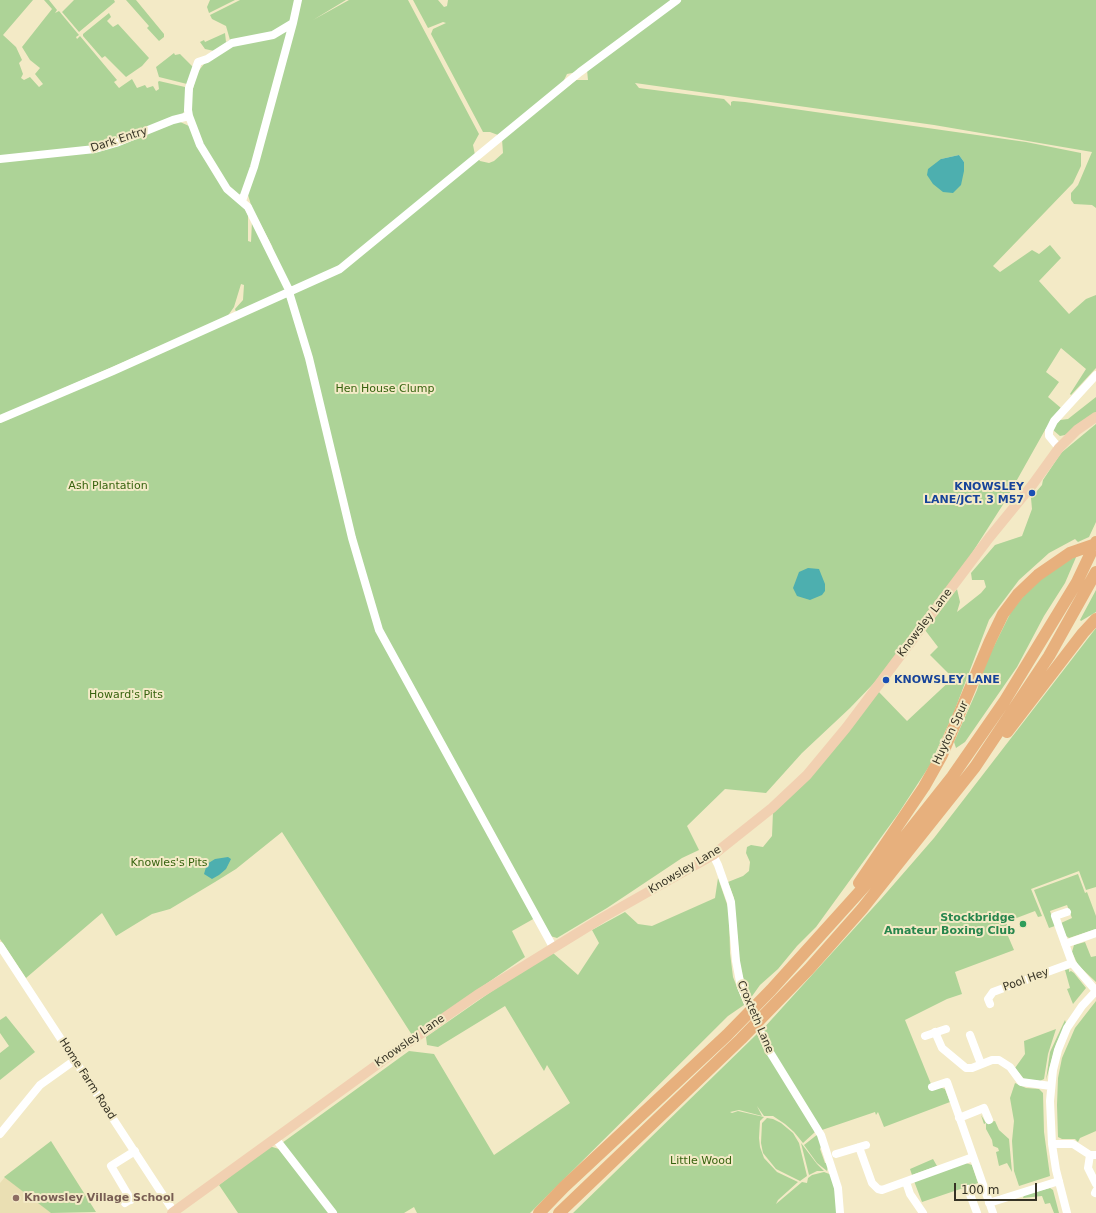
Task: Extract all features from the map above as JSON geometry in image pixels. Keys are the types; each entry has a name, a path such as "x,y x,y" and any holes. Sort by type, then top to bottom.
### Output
{"highway":[{"name":"Huyton Spur","path":"816,942 897,826 942,755 1003,614 1018,594 1038,575 1070,553 1096,543"},
{"path":"539,1213 564,1187 727,1035 816,942 901,843 980,736 1033,657 1077,582 1096,543"},
{"path":"975,767 1049,656 1096,572"},
{"path":"559,1213 740,1039 809,969 862,909 975,767 1006,733 1083,633 1096,620"}],"main road":[{"name":"Knowsley Lane","path":"173,1213 275,1138 478,995 553,947 713,855 772,808 806,775 846,728 989,538 1033,484 1058,448 1077,430 1096,417"}],"street":[{"path":"242,201 254,167 298,0"},
{"path":"0,419 114,372 334,272 347,264 574,76 677,0"},
{"path":"293,23 272,35 232,43 207,59 198,62 190,88 189,116 200,145 220,180 226,189 242,201 255,219 289,292 309,358 352,538 379,630 553,947"},
{"name":"Dark Entry","path":"0,159 95,149 116,143 173,120 189,116"},
{"path":"1058,448 1049,436 1049,431 1054,421 1096,375"},
{"name":"Croxteth Lane","path":"713,855 731,902 736,961 742,987 768,1050 821,1135 838,1188 840,1213"},
{"path":"1067,912 1055,916 1065,944 1072,963 1096,991 1076,1014 1063,1035 1055,1060 1051,1086 1050,1120 1052,1144 1067,1213"},
{"path":"1065,944 1096,933"},
{"name":"Home Farm Road","path":"0,946 135,1151 173,1213"},
{"name":"Pool Hey","path":"990,1004 988,999 993,992 1072,963"},
{"path":"925,1036 946,1029"},
{"path":"935,1032 942,1048 962,1066 970,1068 992,1060 999,1060 1010,1067 1021,1082 1051,1086"},
{"path":"969,1040 981,1064"},
{"path":"0,1134 40,1085 75,1060"},
{"path":"932,1087 947,1082 992,1213"},
{"path":"959,1118 984,1108 989,1120"},
{"path":"275,1138 333,1213"},
{"path":"1052,1144 1073,1144 1093,1155 1088,1168 1096,1184"},
{"path":"836,1154 862,1146 872,1183 878,1189 886,1189 973,1157"},
{"path":"131,1200 109,1163 135,1151"},
{"path":"989,1203 1059,1181"},
{"path":"906,1182 910,1194 923,1213"},
{"path":"968,1189 977,1213"}],"shaded area":[{"name":"Knowsley Village School","path":"5,1177 52,1213 0,1213 0,1183"}],"green space":[{"path":"0,0 33,0 3,35 16,47 22,60 19,63 23,74 21,78 24,80 30,77 39,87 43,84 35,74 40,68 30,60 22,47 52,9 44,0 49,0 57,10 55,13 59,11 79,35 76,37 77,39 80,36 117,80 114,82 119,88 132,79 137,88 145,85 147,88 153,86 156,91 159,89 159,81 185,87 187,90 187,107 178,121 189,126 193,120 190,100 197,73 214,51 205,49 200,42 204,40 205,42 225,33 226,42 230,40 226,26 212,19 210,15 240,0 346,0 313,20 349,0 408,0 479,134 473,145 475,155 480,161 489,163 494,161 503,153 502,139 576,80 588,80 587,70 567,74 562,84 498,135 490,132 483,132 431,34 433,29 446,23 443,22 428,28 413,0 438,0 444,7 447,6 448,0 1096,0 1096,208 1092,205 1074,204 1071,200 1071,193 1078,185 1092,152 934,125 635,83 639,88 724,99 731,106 731,102 733,101 745,102 1026,142 1081,153 1081,166 1073,183 993,266 1000,272 1032,250 1039,254 1050,245 1061,258 1039,281 1069,314 1086,299 1096,295 1096,368 1071,395 1070,394 1086,369 1061,348 1046,372 1059,382 1048,397 1061,408 1045,430 1004,503 963,567 875,682 850,708 802,753 766,793 725,789 687,826 699,850 682,858 607,908 557,938 550,936 535,918 512,931 525,957 412,1035 282,832 236,869 170,909 152,914 116,936 102,913 26,978 0,939 0,421 237,315 235,309 243,300 244,285 241,284 234,307 227,317 0,416","holes":["959,155 964,162 964,171 941,159","238,195 248,195 252,208 273,248 252,221 251,242 248,241 248,215"]},
{"path":"74,0 114,0 115,2 79,32 62,12"},
{"path":"126,0 136,0 164,34 164,37 159,41 147,28 149,26"},
{"path":"210,0 235,0 209,13 207,7"},
{"path":"109,13 111,17 107,21 113,27 118,24 149,58 142,66 126,77 105,56 102,58 83,36 83,34"},
{"path":"174,53 175,55 180,54 193,67 187,84 159,77 156,67"},
{"path":"1096,397 1096,412 1065,435 1060,436 1053,430 1055,425 1060,420 1068,419"},
{"path":"1096,424 1096,522 1089,537 1078,542 1075,539 1049,553 1019,580 989,620 954,712 930,765 898,814 816,927 797,946 778,969 760,985 750,999 740,968 734,898 728,882 743,876 749,871 750,862 746,853 747,847 751,845 763,847 772,836 773,812 878,691 907,721 953,678 930,655 938,647 925,630 957,589 960,602 957,612 981,593 986,587 984,580 972,580 971,573 995,545 1022,536 1032,509 1031,498 1042,485 1043,480 1061,453"},
{"path":"1077,555 1065,583 1044,616 1017,667 965,742 956,748 954,742 977,690 986,662 1011,612 1032,585"},
{"path":"1096,590 1096,612 1081,621 1080,620"},
{"path":"1096,628 1096,887 1086,890 1079,871 1031,889 1042,916 1038,917 1035,911 1006,922 1011,934 1008,936 1014,950 955,972 962,994 947,999 905,1020 931,1084 945,1089 950,1102 884,1127 878,1112 876,1115 875,1112 822,1130 778,1062 762,1030 881,899 934,838"},
{"path":"1078,874 1096,916 1096,929 1069,938 1066,936 1061,923 1072,918 1067,905 1050,911 1055,926 1049,928 1034,890"},
{"path":"718,878 729,910 730,953 733,977 744,1005 728,1016 530,1213 417,1213 414,1207 404,1213 337,1213 282,1143 409,1051 434,1054 494,1155 570,1103 547,1065 544,1071 505,1006 438,1047 427,1045 426,1037 495,989 553,953 578,975 599,943 592,930 625,912 638,924 652,926 715,898"},
{"path":"1085,942 1091,957 1096,956 1096,982 1078,965 1072,952 1074,945"},
{"path":"1069,969 1069,972 1071,971 1074,973 1086,988 1073,1004 1067,989 1070,988 1065,970"},
{"path":"1096,1001 1096,1131 1080,1138 1078,1142 1075,1139 1062,1139 1058,1137 1058,1078 1062,1058 1075,1028"},
{"path":"6,1016 35,1052 0,1080 0,1053 9,1046 0,1033 0,1020"},
{"path":"1065,1020 1066,1023 1056,1044 1046,1080 1050,1052"},
{"path":"1056,1029 1048,1054 1044,1079 1040,1081 1024,1079 1015,1068 1025,1054 1024,1041"},
{"name":"Little Wood","path":"758,1033 815,1132 803,1143 785,1124 773,1116 764,1116 757,1106 762,1116 739,1110 730,1112 732,1113 738,1111 764,1117 760,1121 759,1138 760,1147 764,1158 777,1172 798,1182 778,1200 776,1204 802,1182 807,1183 808,1178 812,1175 824,1172 832,1175 839,1213 573,1213"},
{"path":"1015,1083 1026,1088 1039,1089 1043,1093 1044,1132 1050,1176 1019,1186 1014,1171 1012,1141 1014,1121 1010,1098"},
{"path":"981,1115 986,1123 984,1124"},
{"path":"767,1118 781,1123 793,1133 799,1143 807,1176 800,1181 776,1169 763,1153 761,1143 762,1123"},
{"path":"995,1121 999,1130 1009,1139 1012,1172 1007,1163 999,1166 996,1152 999,1151 998,1148 993,1146 992,1140 986,1129 986,1123"},
{"path":"818,1134 822,1144 820,1149 825,1163 829,1163 827,1171 817,1163 804,1145"},
{"path":"51,1141 96,1212 51,1213 4,1177"},
{"path":"801,1143 824,1171 817,1171 809,1175"},
{"path":"269,1146 279,1149 329,1213 238,1213 219,1185"},
{"path":"933,1159 937,1166 912,1175 910,1169"},
{"path":"966,1163 972,1165 978,1183 922,1202 914,1181"},
{"path":"1050,1188 1053,1190 1059,1213 1054,1213 1050,1203 1045,1204 1042,1196 1023,1198 1024,1195"}],"water":[{"path":"959,155 964,162 961,185 953,193 943,192 933,184 927,175 928,169 941,159"},
{"path":"808,568 819,569 825,584 825,591 822,595 810,600 797,596 793,588 799,572"},
{"path":"228,857 231,859 226,869 219,875 212,879 204,874 207,864 215,859"}],"place":[{"name":"KNOWSLEY LANE/JCT. 3 M57","path":"1032,493"},
{"name":"KNOWSLEY LANE","path":"886,680"},
{"name":"Stockbridge Amateur Boxing Club","path":"1023,924"},
{"name":"Knowsley Village School","path":"16,1198"}],"park label":[{"name":"Hen House Clump","path":"385,389"},
{"name":"Ash Plantation","path":"108,486"},
{"name":"Howard's Pits","path":"126,695"},
{"name":"Knowles's Pits","path":"169,863"}]}
